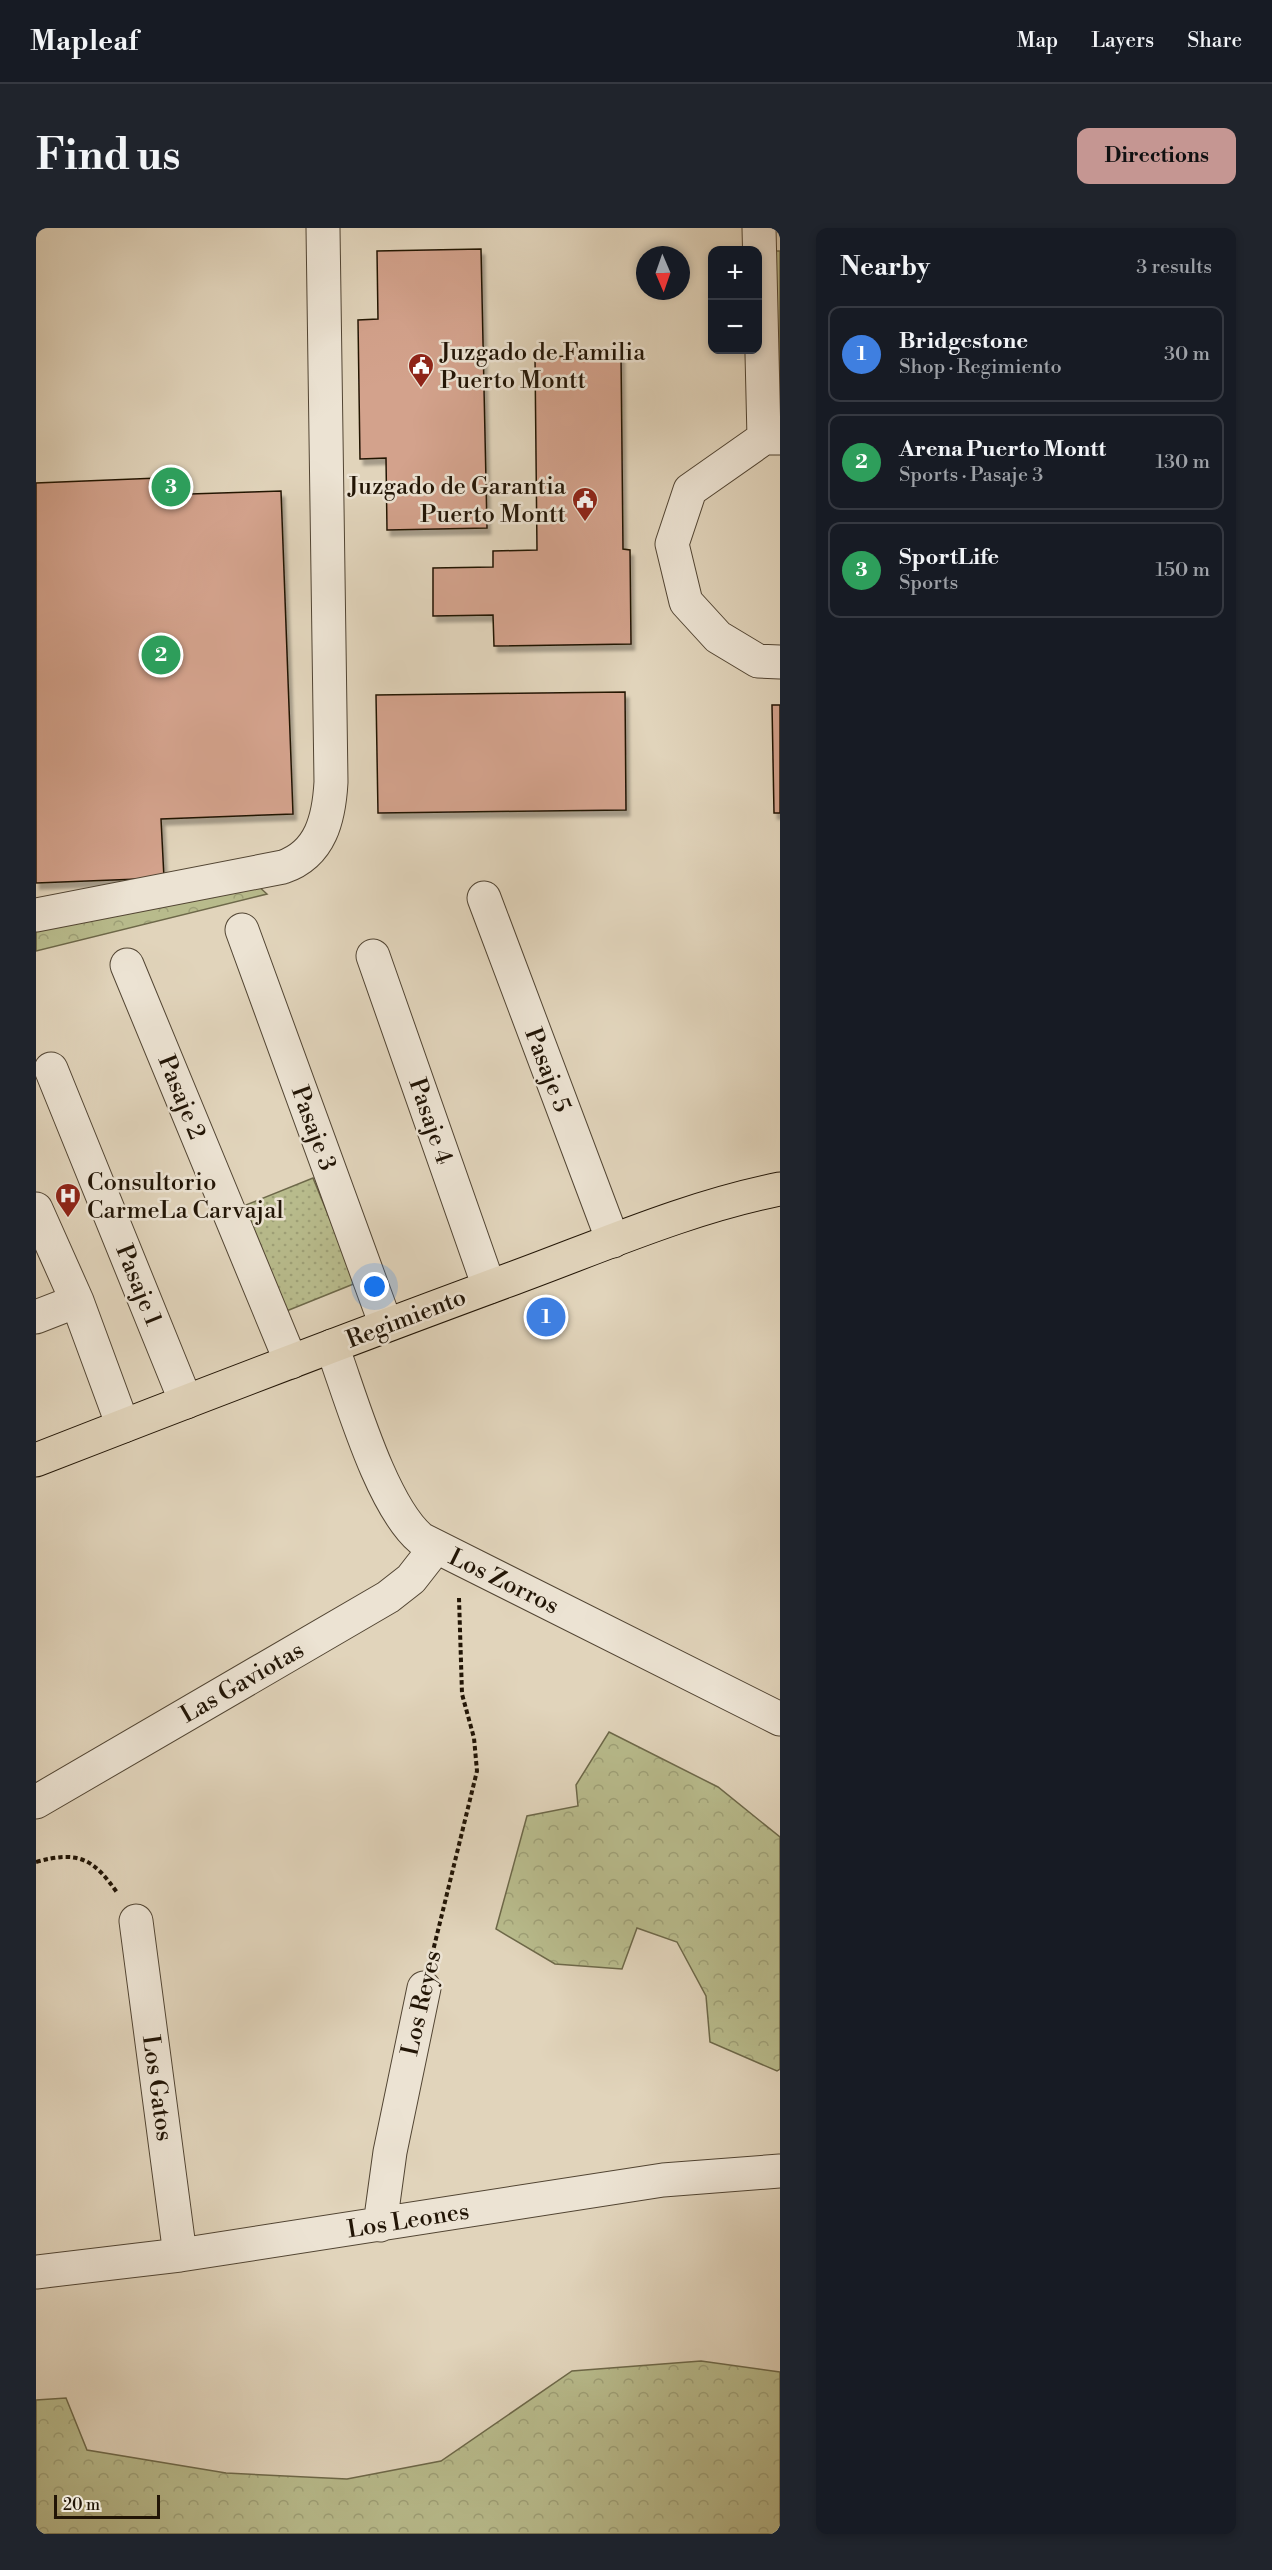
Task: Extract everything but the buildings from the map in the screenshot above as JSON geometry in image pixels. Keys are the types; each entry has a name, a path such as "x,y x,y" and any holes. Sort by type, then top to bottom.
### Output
{"main road":[{"name":"Regimiento","path":"36,1460 386,1325 613,1241 731,1201 780,1189"}],"street":[{"path":"759,228 772,438 690,490 672,544 686,602 718,637 758,661 780,662"},
{"path":"36,915 283,867 305,857 322,832 330,806 331,782 323,240"},
{"name":"Pasaje 5","path":"484,898 613,1241"},
{"name":"Pasaje 3","path":"242,930 386,1325"},
{"name":"Pasaje 4","path":"373,956 489,1287"},
{"name":"Pasaje 2","path":"127,964 291,1362"},
{"name":"Pasaje 1","path":"51,1069 186,1402"},
{"path":"36,1209 77,1301 123,1426"},
{"path":"36,1317 77,1301"},
{"name":"Los Zorros","path":"332,1346 386,1489 410,1529 447,1552 780,1719"},
{"name":"Las Gaviotas","path":"36,1802 388,1596 447,1552"},
{"name":"Los Gatos","path":"136,1921 180,2255"},
{"name":"Los Reyes","path":"380,2225 390,2152 423,1988"},
{"name":"Los Leones","path":"36,2272 180,2255 663,2180 780,2171"}],"path":[{"name":"Los Reyes","path":"423,1988 474,1783 476,1756 461,1673 447,1552"},
{"path":"36,1862 64,1857 95,1865 136,1921"}],"green space":[{"path":"775,251 780,251 780,385 779,378"},
{"path":"257,885 267,894 36,951 36,930"},
{"path":"313,1178 356,1283 284,1312 241,1207"},
{"path":"609,1732 718,1787 780,1837 780,2069 777,2071 710,2042 706,1996 677,1942 637,1928 622,1969 555,1964 496,1929 527,1816 578,1806 576,1785"},
{"path":"701,2361 780,2372 780,2534 36,2534 36,2400 66,2398 87,2450 226,2473 347,2479 441,2461 572,2371"}],"place":[{"name":"Juzgado de Familia Puerto Montt","path":"421,389"},
{"name":"SportLife","path":"171,487"},
{"name":"Juzgado de Garantia Puerto Montt","path":"585,523"},
{"name":"Arena Puerto Montt","path":"161,655"},
{"name":"Consultorio CarmeLa Carvajal","path":"68,1219"},
{"name":"Bridgestone","path":"546,1317"}]}
